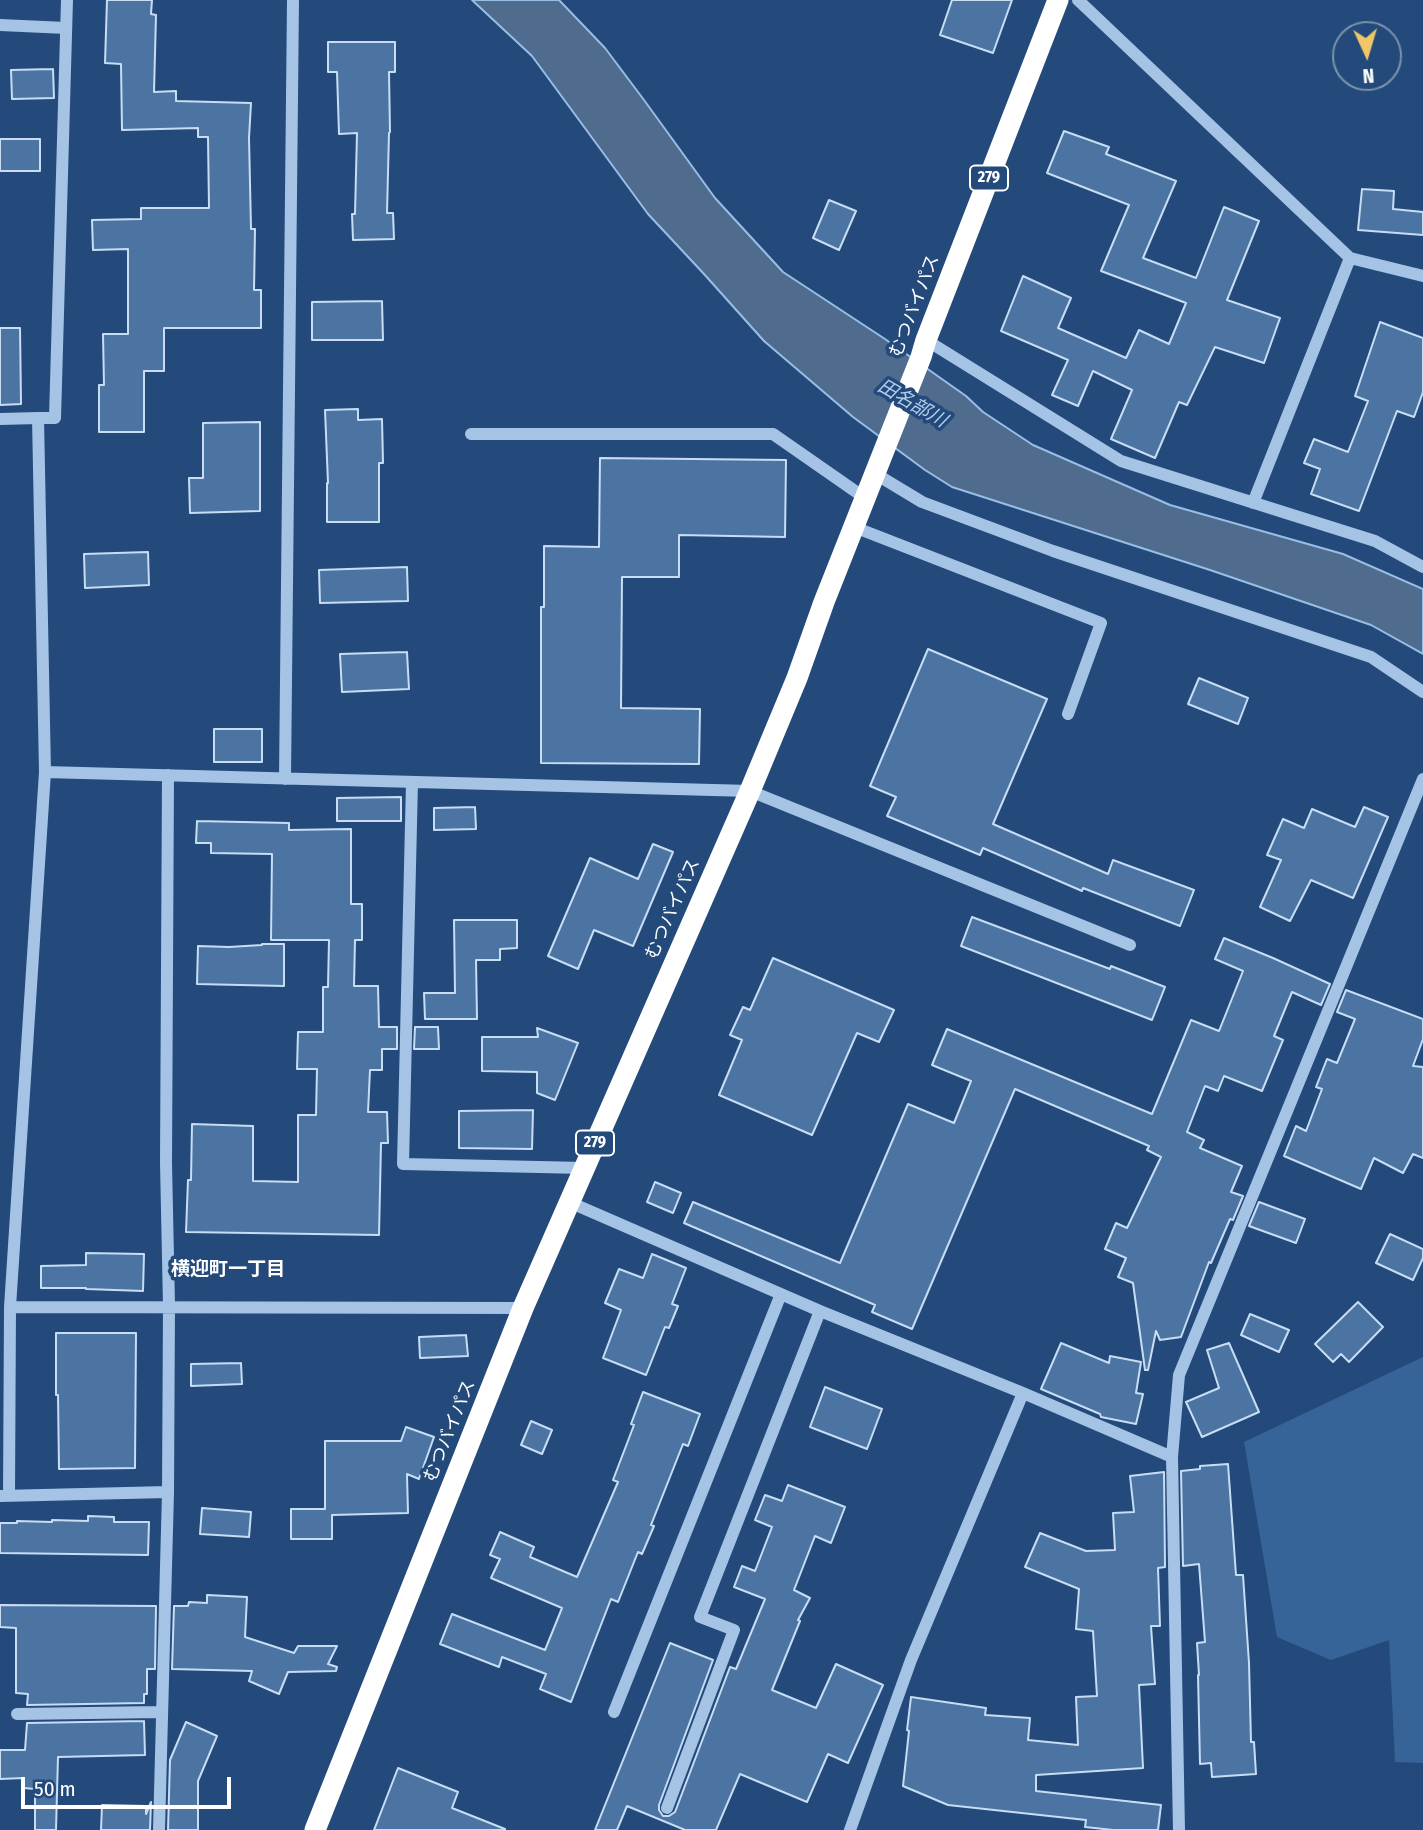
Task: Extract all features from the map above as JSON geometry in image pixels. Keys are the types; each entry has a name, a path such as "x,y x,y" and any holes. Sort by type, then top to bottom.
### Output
{"highway":[{"name":"むつバイパス","path":"315,1830 523,1308 797,678 864,498 1058,0"}],"street":[{"path":"0,419 55,418 67,0"},
{"path":"285,779 293,0"},
{"path":"1078,0 1350,258 1423,276"},
{"path":"0,25 65,28"},
{"path":"1253,503 1350,258"},
{"path":"923,349 1121,461 1375,541 1421,560"},
{"path":"38,418 46,772 10,1307 4,1496 168,1492"},
{"path":"471,434 773,434 864,498"},
{"path":"877,466 922,502 1053,551 1371,657 1423,692"},
{"path":"853,527 1101,623 1068,715"},
{"path":"46,772 750,791 1130,945"},
{"path":"159,1830 168,1492 168,775"},
{"path":"1179,1830 1172,1457 1179,1375 1423,779"},
{"path":"412,782 403,1164 584,1168"},
{"path":"569,1202 820,1311 1172,1457"},
{"path":"614,1712 781,1294"},
{"path":"10,1307 523,1308"},
{"path":"667,1808 734,1630 700,1617 820,1311"},
{"path":"850,1830 911,1660 1023,1393"},
{"path":"18,1714 162,1712"}],"shaded area":[{"path":"1423,1357 1423,1763 1395,1762 1389,1640 1331,1660 1277,1637 1244,1442"}],"water":[{"name":"田名部川","path":"472,0 559,0 605,48 715,198 783,272 885,339 966,396 983,412 1033,445 1170,505 1343,554 1423,589 1423,654 1371,625 952,487 925,470 853,417 764,341 648,214 532,56"}],"building":[{"path":"107,0 152,0 151,14 156,15 154,92 176,91 176,101 251,103 251,229 255,229 254,290 261,290 261,328 164,328 164,371 144,371 144,432 99,432 99,385 104,385 103,334 128,334 128,249 93,250 92,220 141,219 141,208 209,208 208,137 198,137 198,128 122,130 121,64 105,63"},
{"path":"952,0 1012,0 993,53 940,35"},
{"path":"328,42 395,42 395,72 389,72 387,213 393,213 394,239 353,240 357,133 339,134 337,72 328,72"},
{"path":"53,69 54,98 12,99 11,70"},
{"path":"1064,131 1109,147 1106,154 1176,181 1143,258 1196,278 1224,207 1259,221 1227,300 1280,318 1264,363 1215,347 1187,405 1179,402 1155,458 1111,439 1132,390 1093,371 1078,406 1052,395 1068,360 1001,331 1023,276 1071,298 1058,328 1126,358 1139,330 1169,344 1186,303 1101,271 1129,205 1047,173"},
{"path":"0,139 40,139 40,171 0,171"},
{"path":"1362,189 1394,191 1393,209 1423,212 1423,235 1358,230"},
{"path":"829,200 856,211 839,250 813,238"},
{"path":"382,301 383,340 312,340 312,302"},
{"path":"1380,322 1423,338 1423,392 1414,417 1397,411 1359,511 1311,494 1320,469 1304,463 1314,439 1348,452 1368,401 1355,396"},
{"path":"0,328 20,328 21,404 0,405"},
{"path":"358,409 358,420 382,419 383,463 379,463 379,522 327,522 325,410"},
{"path":"260,422 260,511 190,513 189,478 203,478 203,423"},
{"path":"600,458 786,460 785,537 679,535 679,577 622,577 621,708 700,709 699,764 541,763 541,607 544,607 544,546 599,547"},
{"path":"148,552 149,585 85,588 84,554"},
{"path":"407,567 408,601 320,603 319,570"},
{"path":"928,649 1047,699 993,824 1108,874 1113,860 1194,890 1180,926 1083,888 1082,891 983,848 980,855 887,816 896,797 870,786"},
{"path":"407,652 409,689 342,692 340,654"},
{"path":"1199,678 1248,698 1238,724 1188,704"},
{"path":"214,729 262,729 262,762 214,762"},
{"path":"401,797 401,821 337,821 337,798"},
{"path":"475,807 476,829 434,830 434,808"},
{"path":"1364,807 1388,817 1353,898 1311,880 1290,921 1260,907 1281,860 1267,855 1283,819 1304,828 1312,809 1355,827"},
{"path":"197,821 289,823 289,830 351,829 351,904 362,904 362,940 355,940 354,986 378,986 379,1027 397,1027 397,1049 382,1049 382,1070 370,1070 368,1112 387,1112 388,1143 381,1143 379,1235 186,1232 188,1180 191,1180 192,1124 253,1126 253,1181 298,1182 298,1115 316,1115 317,1069 297,1069 298,1032 323,1032 323,987 328,987 329,940 271,940 272,854 211,853 211,843 196,843"},
{"path":"653,844 673,852 633,946 594,930 578,969 548,956 590,858 638,879"},
{"path":"972,917 1165,987 1152,1020 961,946"},
{"path":"454,920 517,920 517,948 500,949 500,960 476,960 477,1019 425,1019 424,993 455,993"},
{"path":"1224,938 1330,984 1321,1005 1292,992 1274,1036 1283,1040 1262,1091 1224,1076 1218,1091 1205,1086 1187,1132 1204,1140 1200,1148 1242,1166 1231,1192 1243,1196 1211,1263 1209,1262 1181,1337 1160,1340 1156,1331 1148,1370 1145,1370 1133,1283 1118,1277 1126,1258 1105,1249 1116,1223 1127,1228 1161,1157 1147,1150 1149,1146 1015,1089 912,1329 872,1312 875,1305 684,1223 693,1202 840,1263 908,1104 954,1123 971,1081 932,1065 947,1029 1152,1114 1191,1020 1219,1031 1243,971 1215,959"},
{"path":"284,944 284,986 197,984 198,946"},
{"path":"773,958 894,1010 879,1042 857,1033 812,1135 719,1095 742,1040 730,1035 743,1007 750,1010"},
{"path":"1346,990 1423,1019 1423,1039 1413,1066 1423,1067 1423,1158 1413,1154 1403,1173 1374,1158 1361,1189 1284,1156 1296,1126 1306,1131 1322,1089 1316,1087 1327,1059 1337,1063 1355,1019 1337,1012"},
{"path":"415,1027 438,1027 439,1049 414,1049"},
{"path":"537,1028 578,1043 555,1100 537,1093 537,1072 482,1071 482,1037 538,1037"},
{"path":"533,1110 532,1149 459,1148 459,1111"},
{"path":"655,1182 681,1193 673,1213 647,1202"},
{"path":"1259,1202 1305,1219 1296,1243 1249,1226"},
{"path":"1390,1234 1423,1249 1423,1258 1413,1280 1376,1263"},
{"path":"86,1253 144,1254 143,1291 41,1288 41,1266 86,1265"},
{"path":"652,1254 686,1268 672,1304 678,1306 669,1328 665,1327 646,1375 603,1358 621,1310 605,1303 619,1269 643,1278"},
{"path":"1358,1302 1383,1327 1349,1362 1341,1354 1333,1362 1315,1344"},
{"path":"1250,1314 1289,1330 1279,1352 1241,1335"},
{"path":"56,1333 136,1333 135,1468 59,1469"},
{"path":"466,1335 468,1356 420,1358 419,1337"},
{"path":"1061,1343 1109,1363 1110,1356 1141,1362 1136,1393 1143,1394 1136,1424 1101,1417 1100,1414 1041,1389"},
{"path":"1229,1343 1259,1412 1202,1437 1186,1402 1219,1388 1207,1350"},
{"path":"241,1363 242,1384 191,1386 191,1364"},
{"path":"825,1387 882,1409 867,1449 810,1427"},
{"path":"643,1392 700,1414 688,1446 683,1444 642,1554 638,1552 618,1602 611,1599 571,1702 540,1689 546,1674 502,1657 499,1667 440,1644 452,1614 545,1650 562,1608 491,1578 500,1559 490,1555 500,1532 534,1547 530,1557 577,1577 618,1482 613,1480 634,1425 631,1424"},
{"path":"531,1421 552,1430 542,1454 521,1445"},
{"path":"406,1427 434,1437 419,1479 407,1474 408,1513 332,1515 332,1539 291,1539 291,1509 325,1509 325,1441 401,1441"},
{"path":"1228,1464 1236,1575 1243,1575 1251,1742 1254,1742 1256,1774 1212,1777 1211,1763 1200,1764 1197,1643 1205,1642 1199,1564 1183,1566 1181,1471 1200,1469 1200,1466"},
{"path":"1164,1472 1165,1567 1158,1568 1160,1626 1151,1626 1155,1684 1139,1685 1143,1768 1036,1775 1036,1791 1161,1805 1158,1830 1085,1827 1086,1820 948,1805 903,1786 911,1697 986,1708 985,1715 1030,1718 1028,1740 1078,1745 1076,1697 1097,1696 1093,1631 1076,1629 1079,1589 1025,1567 1040,1533 1086,1551 1115,1550 1113,1513 1134,1512 1130,1476"},
{"path":"788,1485 845,1507 831,1543 815,1536 794,1590 810,1598 798,1620 800,1621 772,1690 816,1708 836,1664 883,1685 848,1763 828,1754 807,1802 740,1774 716,1830 685,1830 627,1806 617,1830 595,1830 670,1643 713,1660 659,1805 663,1816 675,1812 730,1667 736,1669 765,1599 734,1587 742,1566 755,1571 772,1527 755,1520 765,1495 782,1501"},
{"path":"202,1508 251,1512 249,1537 200,1534"},
{"path":"88,1516 114,1517 114,1522 149,1522 148,1555 0,1553 0,1523 88,1521"},
{"path":"207,1595 247,1597 245,1637 294,1653 298,1646 337,1646 328,1664 337,1667 336,1671 288,1672 279,1694 249,1681 252,1671 172,1669 174,1606 188,1606 189,1602 207,1603"},
{"path":"0,1605 156,1606 155,1669 147,1669 147,1694 144,1694 144,1703 27,1705 28,1694 16,1693 16,1628 0,1627"},
{"path":"144,1721 145,1755 58,1757 56,1830 35,1830 35,1789 24,1788 24,1778 0,1779 0,1750 25,1750 27,1723"},
{"path":"186,1722 217,1736 198,1781 198,1830 168,1830 170,1760"},
{"path":"398,1768 458,1792 452,1808 505,1830 374,1830"},
{"path":"151,1802 150,1830 101,1830 102,1805 146,1806 146,1814"}],"district":[{"name":"横迎町一丁目","path":"228,1270"}]}
